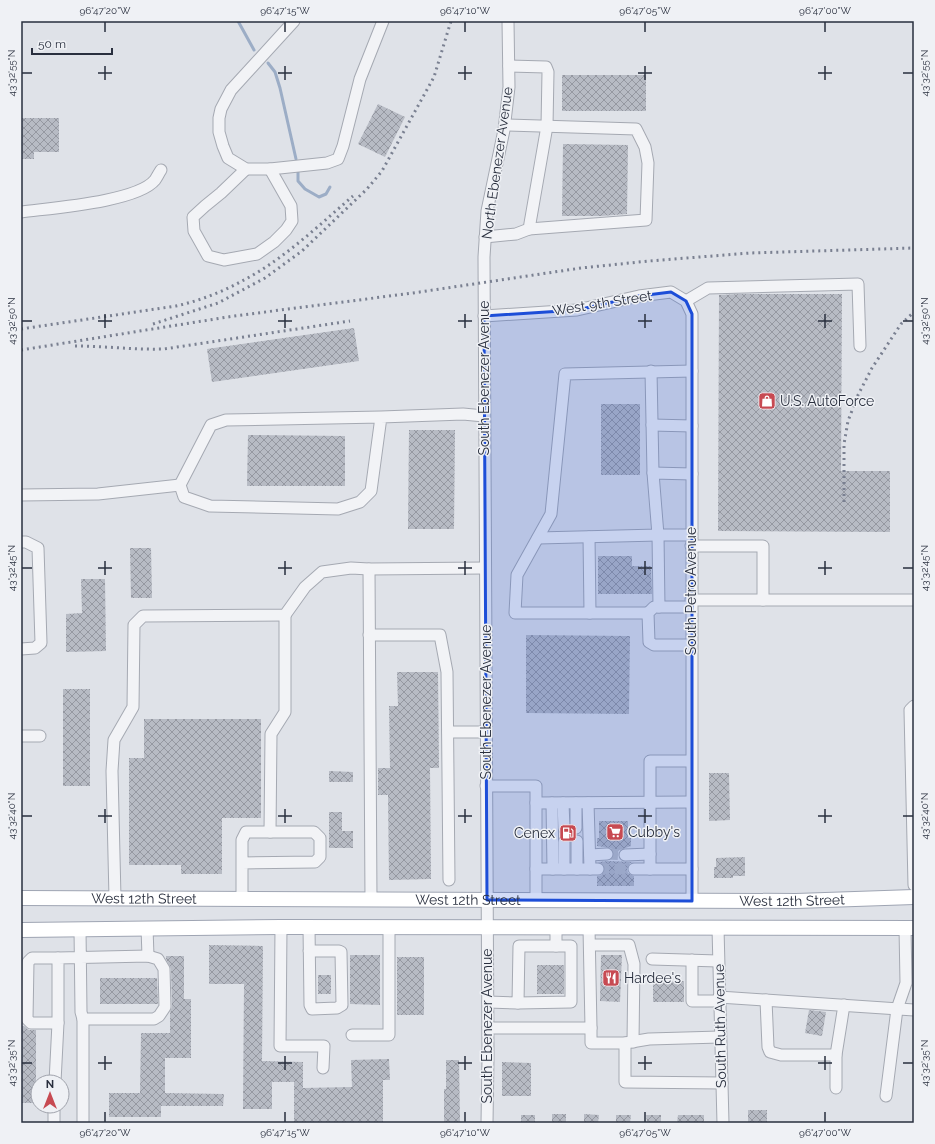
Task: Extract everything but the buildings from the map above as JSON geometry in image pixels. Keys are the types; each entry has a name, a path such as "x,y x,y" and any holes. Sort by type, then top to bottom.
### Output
{"main road":[{"name":"West 12th Street","path":"21,898 796,901 914,897"},
{"name":"West 12th Street","path":"21,930 281,927 910,928"}],"street":[{"path":"294,21 231,90 221,109 219,118 219,132 222,146 228,158 246,169 270,169 328,163 338,159 343,146 360,79 383,21"},
{"name":"North Ebenezer Avenue","path":"484,282 487,211 505,125 509,87 508,21"},
{"path":"509,66 546,67 548,72 547,126 529,229"},
{"path":"485,238 516,234 529,229 646,220 648,163 645,147 636,130 505,125"},
{"path":"246,169 193,217 194,230 208,256 224,260 257,254 286,230 292,220 291,206 270,169"},
{"path":"21,212 98,202 130,195 154,181 161,170"},
{"name":"South Ebenezer Avenue","path":"484,282 488,1002 487,1123"},
{"path":"686,300 708,288 858,284 860,346"},
{"name":"West 9th Street","path":"484,316 577,310 639,296 672,292 686,300"},
{"name":"South Petro Avenue","path":"686,300 692,314 692,901"},
{"path":"651,371 653,473 658,535 659,607"},
{"path":"692,371 566,374 551,514 517,575 515,613 648,613 654,607 763,600 914,600"},
{"path":"381,417 371,491 360,502 338,509 210,506 184,497 180,485 211,425 218,422 226,420 463,414 484,416"},
{"path":"652,425 692,426"},
{"path":"653,473 692,474"},
{"path":"21,495 98,494 180,485"},
{"path":"538,538 691,535"},
{"path":"589,537 590,613"},
{"path":"21,542 26,542 38,548 41,643 35,648 21,649"},
{"path":"691,546 763,546 763,600"},
{"path":"270,832 271,734 285,712 285,615 305,587 322,572 351,568 485,568"},
{"path":"369,569 371,900"},
{"path":"648,613 649,642 654,645 691,645"},
{"path":"115,898 112,771 114,740 133,708 134,625 144,616 285,615"},
{"path":"369,635 440,635 447,672 449,880"},
{"path":"914,706 910,710 913,788 914,885"},
{"path":"448,732 486,732"},
{"path":"21,736 40,736"},
{"path":"650,869 650,761 691,761"},
{"path":"486,786 536,786 536,900"},
{"path":"536,803 691,802"},
{"path":"552,803 553,869"},
{"path":"563,803 564,828"},
{"path":"576,803 576,828"},
{"path":"536,869 594,869 590,855 588,803"},
{"path":"242,863 315,862 320,857 320,838 314,832 246,832 242,840 242,863 242,899"},
{"path":"564,842 564,869"},
{"path":"577,842 577,869"},
{"path":"590,855 607,854"},
{"path":"625,855 650,854"},
{"path":"634,869 692,869"},
{"path":"281,927 280,1046 324,1046 324,1068"},
{"path":"309,927 309,951 310,1005 312,1009 337,1008 342,1005 341,952 339,950 309,951"},
{"path":"352,1035 388,1035 388,927"},
{"path":"147,928 148,956"},
{"path":"556,928 556,946"},
{"path":"589,928 591,1043 629,1043 649,1039 720,1037"},
{"path":"629,928 629,945 634,964 625,1082 722,1083"},
{"name":"South Ruth Avenue","path":"718,928 723,1123"},
{"path":"886,1096 897,1009 910,983 910,928"},
{"path":"80,929 81,1012 83,1019 83,1123"},
{"path":"590,945 629,945"},
{"path":"488,1002 518,1003 571,1002 571,946 519,946 518,1003"},
{"path":"58,1023 31,1022 28,1019 28,962 32,958 148,956 158,959 164,969 165,1007 159,1016 154,1019 83,1019"},
{"path":"55,1074 58,1023 58,958"},
{"path":"652,959 718,961"},
{"path":"692,960 692,1001 719,999 766,1000 914,1010"},
{"path":"766,1000 768,1047 770,1052 781,1055 836,1055"},
{"path":"836,1088 836,1055 844,1005"},
{"path":"488,1028 591,1028"}],"highlighted area":[{"path":"671,292 686,301 692,314 692,901 487,900 484,316 577,310 639,296"}],"waterway":[{"path":"238,21 254,50"},
{"path":"268,63 275,72 280,88 296,159"},
{"path":"298,172 298,181 305,189 319,197 326,194 330,187"}],"tunnel":[{"path":"607,854 625,855"},
{"path":"598,869 634,869"}],"railway":[{"path":"153,324 218,303 265,278 302,251 367,189 382,171 434,77 451,21"},
{"path":"21,329 176,306 210,296 242,281 272,263 300,242 353,196"},
{"path":"21,350 234,316 413,293 581,268 750,253 914,248"},
{"path":"844,502 844,444 848,421 858,395 872,368 901,324 914,312"},
{"path":"75,346 164,349 350,321"}],"place":[{"name":"U.S. AutoForce","path":"767,401"},
{"name":"Cubby's","path":"615,832"},
{"name":"Cenex","path":"568,833"},
{"name":"Hardee's","path":"611,978"}]}
